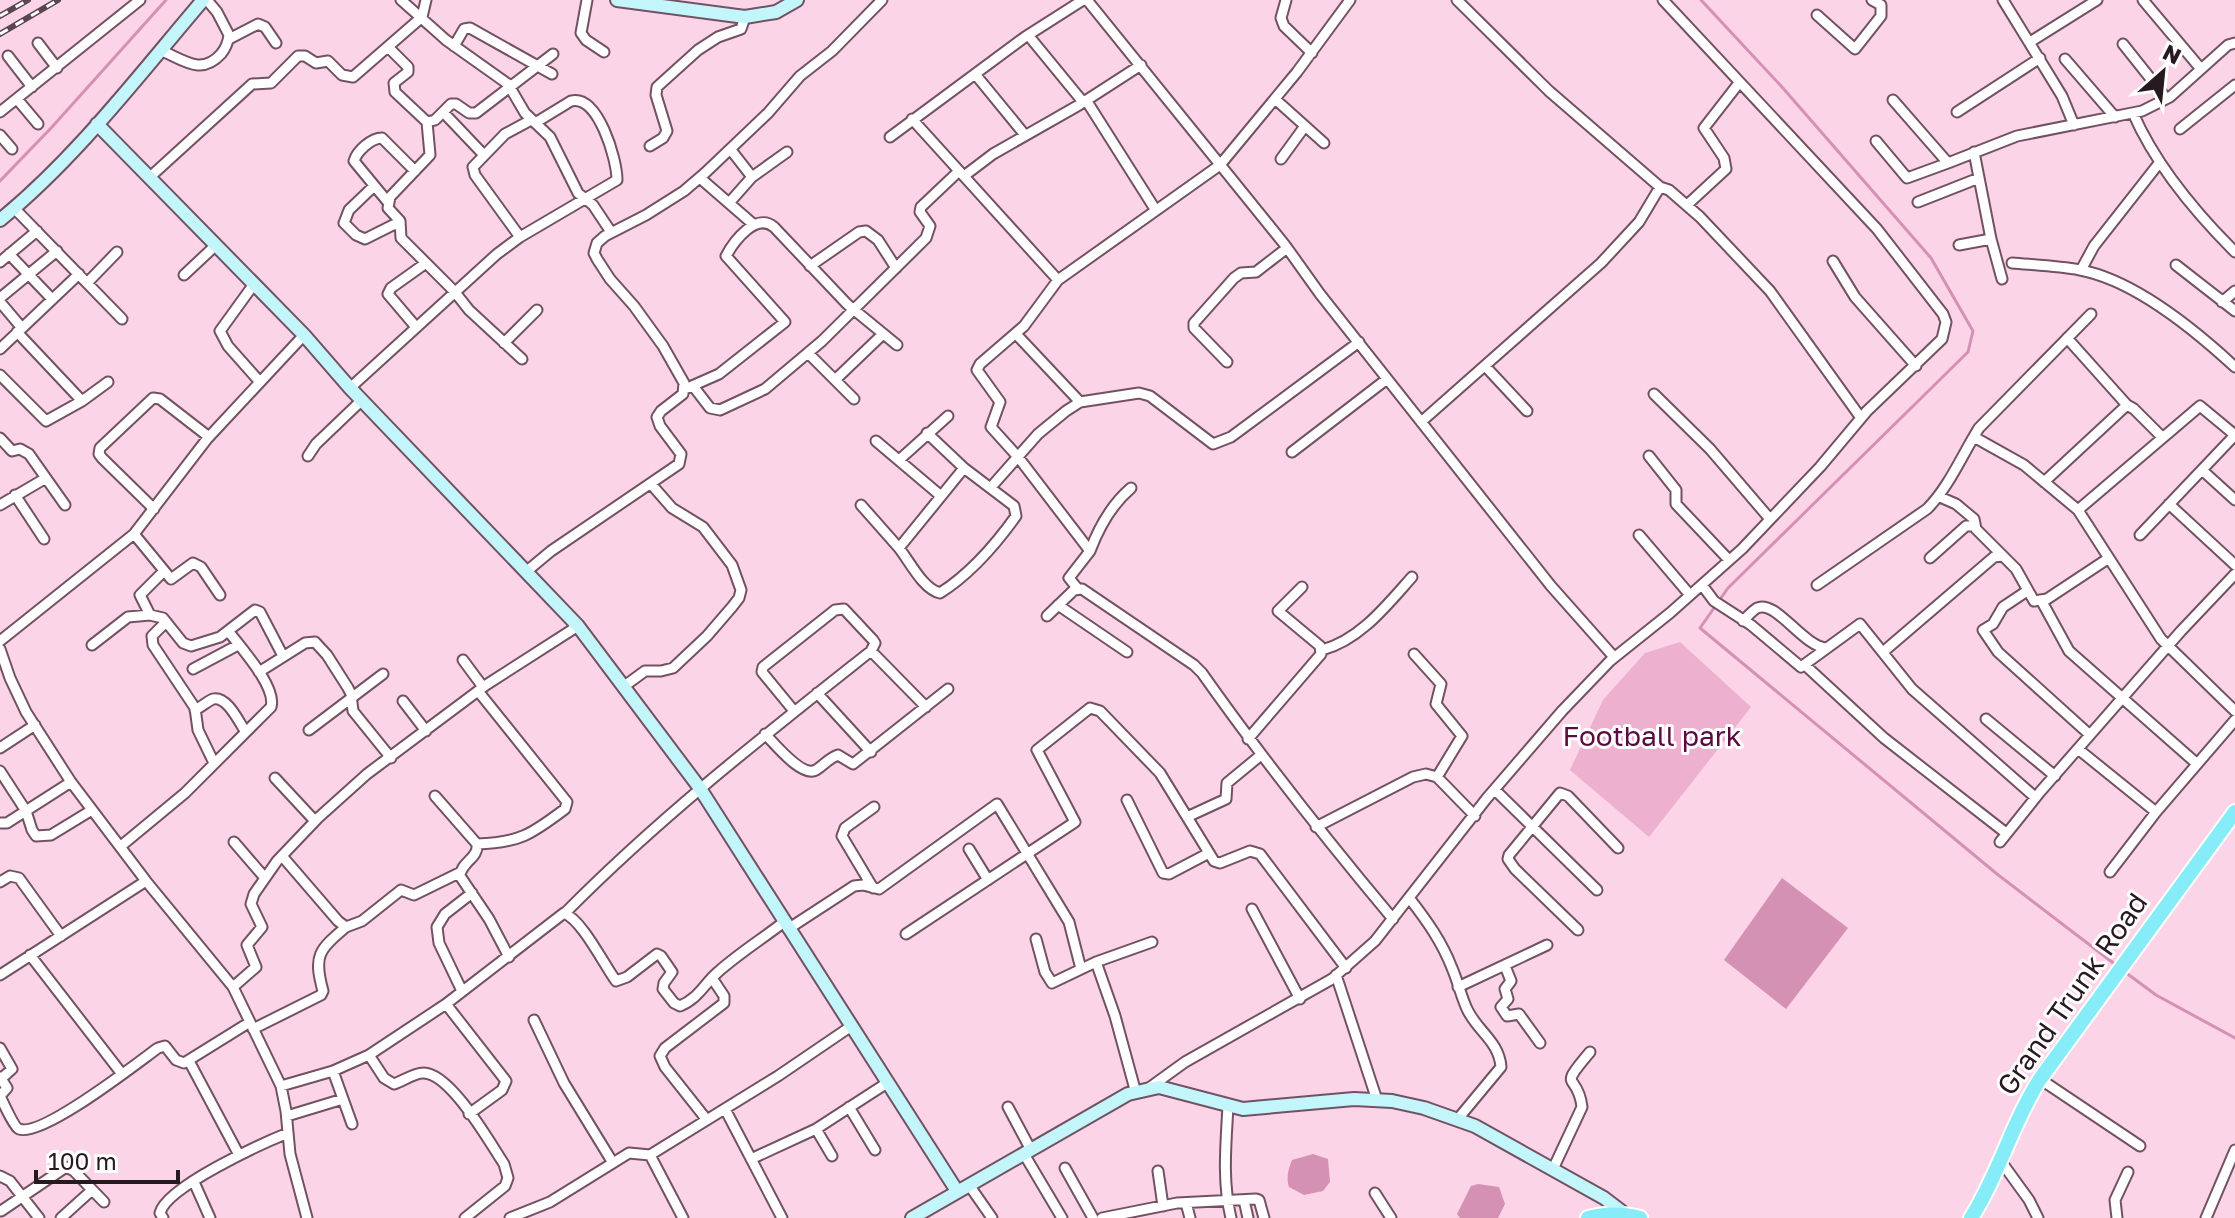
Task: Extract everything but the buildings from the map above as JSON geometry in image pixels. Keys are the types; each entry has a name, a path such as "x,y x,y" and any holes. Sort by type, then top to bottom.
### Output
{"main road":[{"name":"Grand Trunk Road","path":"1971,1218 2018,1116 2040,1079 2235,812"},
{"path":"1588,1218 1605,1214 1633,1216"}],"street":[{"path":"0,112 140,0"},
{"path":"0,220 97,124 160,50 205,0 223,21 229,39 225,49 205,66 160,50"},
{"path":"401,0 454,46 504,80 533,122 550,137 578,193 593,205 611,232"},
{"path":"150,177 252,84 271,83 298,56 305,56 316,63 328,61 342,75 353,77 422,17 426,0"},
{"path":"587,0 581,33 604,52"},
{"path":"617,0 745,17 776,12 797,0"},
{"path":"882,0 832,51 800,76 731,150 700,178 646,215 611,232 597,243 594,253 610,279 663,346 689,388 710,408 720,410 765,389 808,353 930,231 920,212 921,207 962,174 1141,65"},
{"path":"890,137 1028,35 1085,0 1287,248 1551,586 1614,657"},
{"path":"1286,0 1281,18 1284,26 1312,53"},
{"path":"1090,551 991,427 1000,402 977,370 1036,313 1058,280 1220,165 1312,53 1350,0"},
{"path":"1457,0 1549,91 1660,187 1669,190 1687,205 1770,291 1861,418"},
{"path":"1140,1091 1215,1044 1300,999 1346,968 1410,899 1495,790 1562,711 1614,657 1729,560 1820,467 1861,418 1942,339 1946,322 1943,314 1877,229 1663,0"},
{"path":"1817,15 1855,49 1881,16 1881,5 1872,0"},
{"path":"2003,0 2062,96 2074,125"},
{"path":"2030,42 2097,0"},
{"path":"2143,0 2201,69"},
{"path":"650,146 663,138 667,131 656,95 657,87 698,50 718,37 741,29 745,17"},
{"path":"229,39 258,24 265,27 276,43"},
{"path":"454,46 464,29 470,28 552,74"},
{"path":"1028,35 1084,101 1155,209"},
{"path":"38,43 57,68"},
{"path":"1876,141 1907,178 2017,136 2133,113 2166,98 2228,45 2235,43"},
{"path":"2123,44 2166,98"},
{"path":"387,201 430,155 427,122 395,92 394,83 408,72 408,67 388,47"},
{"path":"427,122 435,120 451,104 476,113 553,54"},
{"path":"8,56 32,87"},
{"path":"1957,112 2040,58"},
{"path":"2065,59 2115,117"},
{"path":"975,74 1025,135"},
{"path":"1687,205 1726,169 1724,158 1704,128 1739,83"},
{"path":"2180,129 2235,85"},
{"path":"17,99 38,124"},
{"path":"350,388 454,291 520,237 617,180 614,155 599,122 586,103 576,99 505,134 474,164 473,171 520,237"},
{"path":"1275,99 1324,143"},
{"path":"1893,100 1948,163"},
{"path":"443,112 483,154"},
{"path":"2133,113 2160,162 2190,203 2235,252"},
{"path":"912,119 1058,280"},
{"path":"97,124 304,335 350,388 578,626 699,787 887,1083 963,1188 992,1218"},
{"path":"1281,159 1305,126"},
{"path":"0,135 12,149"},
{"path":"415,171 385,140 375,139 356,154 354,161 387,201 388,208 400,224 401,238 469,310 522,359"},
{"path":"731,150 752,177"},
{"path":"729,203 752,177 787,152"},
{"path":"1974,152 2002,279"},
{"path":"2081,270 2094,246 2160,162"},
{"path":"700,178 753,224"},
{"path":"1918,202 1979,178"},
{"path":"374,186 349,210 344,223 365,239 400,224"},
{"path":"1421,422 1601,263 1639,222 1660,187"},
{"path":"14,208 122,319"},
{"path":"527,571 596,519 679,464 681,454 660,426 657,417 661,411 689,388 719,374 785,322 726,256 753,224 769,222 854,310 897,345"},
{"path":"37,231 3,258 29,275 52,299"},
{"path":"810,266 859,232 866,231 878,240 896,268"},
{"path":"1959,245 1991,239"},
{"path":"184,275 216,245"},
{"path":"1227,362 1194,328 1194,323 1234,278 1241,273 1256,272 1287,248"},
{"path":"57,251 0,300 19,330 82,401"},
{"path":"87,283 117,252"},
{"path":"1833,261 1855,297 1916,366"},
{"path":"416,327 388,294 391,288 426,263"},
{"path":"2012,263 2081,270 2102,276 2136,293 2184,325 2235,367"},
{"path":"2176,265 2235,311"},
{"path":"0,349 79,274"},
{"path":"254,284 220,331 228,346 259,381"},
{"path":"2222,302 2235,291"},
{"path":"504,343 537,310"},
{"path":"1817,585 1940,497 1966,445 2021,382 2091,314"},
{"path":"836,379 883,334"},
{"path":"1016,334 1080,402"},
{"path":"0,641 134,534 209,437 304,335"},
{"path":"2067,338 2127,405 2162,437"},
{"path":"992,486 1038,434 1080,402 1139,393 1150,396 1213,444 1231,437 1359,342"},
{"path":"808,353 854,399"},
{"path":"1485,366 1527,411"},
{"path":"0,375 46,421 108,382"},
{"path":"1292,452 1387,379"},
{"path":"1654,394 1710,449 1770,519"},
{"path":"154,509 102,458 100,448 153,398 160,399 209,437"},
{"path":"308,456 316,444 362,400"},
{"path":"2044,482 2127,405"},
{"path":"2078,510 2200,406 2235,435 2140,535"},
{"path":"899,460 948,416"},
{"path":"861,505 934,592 947,589 971,569 1016,516 1014,506 992,486 964,468 927,433"},
{"path":"1974,437 2024,465 2078,510 2156,631 2235,711"},
{"path":"0,438 12,451 20,449 29,454 65,505"},
{"path":"876,441 941,496"},
{"path":"1649,456 1676,490 1676,504 1729,560"},
{"path":"899,548 964,468"},
{"path":"2202,470 2235,500"},
{"path":"0,505 46,478"},
{"path":"623,687 645,671 673,668 707,636 739,598 741,590 732,565 703,527 672,508 651,484"},
{"path":"1131,488 1118,499 1098,530 1090,551 1069,578 1078,589 1202,673 1316,827 1393,919"},
{"path":"15,495 44,539"},
{"path":"1940,497 1968,512 1975,526 2016,569 2034,601 2047,599 2109,558"},
{"path":"2169,504 2235,565"},
{"path":"1930,558 1966,526 1975,526"},
{"path":"134,534 173,579 190,564 196,564 220,595"},
{"path":"1639,535 1690,595"},
{"path":"1883,652 1994,557 2003,556"},
{"path":"150,615 140,595 164,571"},
{"path":"2000,842 2035,797 2235,574"},
{"path":"1248,739 1307,672 1322,650 1346,641 1387,605 1412,577"},
{"path":"1702,585 1726,611 1764,635 1801,667 1860,624 1912,689 2035,797"},
{"path":"1302,587 1278,611 1322,650"},
{"path":"1047,616 1078,589"},
{"path":"2027,591 2003,607 1993,624 1983,630 1998,652 2090,735"},
{"path":"2041,600 2069,651 2196,763"},
{"path":"1058,605 1127,652"},
{"path":"1743,621 1759,607 1765,606 1781,616 1812,645 1828,648"},
{"path":"281,1086 333,1071 369,1055 446,1004 566,912 624,853 699,787 871,651 875,643 844,609 835,610 794,640 762,669 794,711"},
{"path":"92,645 128,617 159,616 186,645 229,632 247,615 258,610 283,656"},
{"path":"166,622 152,636 153,645 195,710 200,735 214,763"},
{"path":"233,987 256,967 247,945 262,930 251,904 265,878 315,821 367,774 481,689 578,626"},
{"path":"121,846 185,793 273,703 259,672 229,632"},
{"path":"259,672 305,643 315,642 348,688 353,711 391,758"},
{"path":"193,669 238,645"},
{"path":"0,649 10,678 35,725 71,782 146,881 233,987 281,1086 294,1171 307,1218"},
{"path":"871,651 926,707"},
{"path":"1414,654 1441,684 1436,704 1462,736 1437,777"},
{"path":"463,660 481,689 567,802 565,809 520,839 508,843 477,844"},
{"path":"1806,666 1884,738 2006,833"},
{"path":"309,730 383,674"},
{"path":"765,734 787,757 808,772 814,772 833,756 841,756 853,764 948,689"},
{"path":"817,693 871,752"},
{"path":"195,710 219,699 246,732"},
{"path":"403,701 426,731"},
{"path":"906,934 1072,826 1075,819 1037,750 1090,708 1100,711 1149,758 1215,862 1220,863 1250,851 1260,854 1346,968"},
{"path":"1986,719 2055,776"},
{"path":"2110,872 2196,763 2235,720"},
{"path":"0,748 35,725"},
{"path":"2078,749 2156,812"},
{"path":"1187,817 1226,799 1227,783 1261,755"},
{"path":"0,771 26,811 32,830 41,838 92,810"},
{"path":"1316,827 1413,777 1426,774 1437,777 1475,816"},
{"path":"275,778 315,821"},
{"path":"0,823 7,823 71,782"},
{"path":"1495,790 1597,890"},
{"path":"1578,930 1508,859 1556,796 1564,794 1618,848"},
{"path":"0,1048 12,1069 1,1078 7,1088 5,1094 0,1096 16,1126 21,1129 62,1115 161,1046 168,1048 180,1062 189,1061 251,1026 321,995 323,991 317,962 325,945 401,890 414,895 461,872 476,853 477,844 435,796"},
{"path":"1127,800 1163,873 1169,874 1209,853"},
{"path":"566,912 616,981 627,977 659,954 672,972 663,989 680,1006 698,994 712,978 786,926 854,886 879,889 994,804 1000,806 1069,922 1081,969"},
{"path":"874,807 845,828 842,836 874,889"},
{"path":"234,842 265,878"},
{"path":"969,849 988,880"},
{"path":"282,856 346,927"},
{"path":"461,872 460,876 509,957"},
{"path":"0,882 10,876 19,878 61,936"},
{"path":"0,975 146,881"},
{"path":"462,991 439,943 437,927 445,914 472,893"},
{"path":"1410,899 1435,930 1468,1013 1500,1055 1501,1067 1457,1120"},
{"path":"1252,909 1300,999"},
{"path":"1036,939 1045,972 1052,983 1096,962 1152,942"},
{"path":"1458,987 1547,945"},
{"path":"30,955 122,1074"},
{"path":"1096,962 1140,1091"},
{"path":"1505,966 1511,981 1505,989 1508,999 1501,1007 1507,1016 1519,1014 1540,1043"},
{"path":"1336,975 1377,1100"},
{"path":"707,1120 665,1067 660,1056 665,1048 724,1003 724,996 712,978"},
{"path":"446,1004 506,1081 502,1090 469,1114"},
{"path":"534,1020 564,1083 613,1163"},
{"path":"510,1218 550,1202 629,1153 650,1155 850,1027"},
{"path":"1553,1169 1582,1107 1570,1077 1590,1052"},
{"path":"369,1055 384,1078 394,1084 421,1073 439,1078 447,1084 504,1164 508,1178 505,1186 465,1218"},
{"path":"189,1061 239,1155"},
{"path":"333,1071 352,1124"},
{"path":"2040,1079 2140,1146"},
{"path":"751,1159 816,1129 887,1083"},
{"path":"912,1218 1128,1094 1159,1087 1243,1109 1354,1099 1424,1108 1475,1126 1633,1216"},
{"path":"287,1116 343,1099"},
{"path":"1228,1106 1225,1167 1231,1218"},
{"path":"849,1107 875,1150"},
{"path":"1008,1107 1027,1152 1062,1218"},
{"path":"725,1109 782,1218"},
{"path":"816,1129 832,1156"},
{"path":"163,1218 160,1213 162,1205 194,1182 239,1155 288,1133"},
{"path":"2206,1218 2232,1171 2235,1150"},
{"path":"650,1155 680,1217"},
{"path":"2000,1160 2038,1218"},
{"path":"7,1218 0,1210 66,1167 74,1171 104,1202"},
{"path":"1065,1168 1093,1218"},
{"path":"1158,1171 1163,1206"},
{"path":"2117,1218 2115,1200 2128,1172"},
{"path":"0,1176 10,1181 39,1218"},
{"path":"194,1182 210,1218"},
{"path":"61,1218 92,1190"},
{"path":"1375,1193 1391,1218"},
{"path":"1244,1200 1248,1218"},
{"path":"1102,1218 1186,1203 1259,1200 1264,1218"},
{"path":"1186,1203 1190,1218"},
{"path":"478,1209 485,1218"}],"green space":[{"name":"Football park","path":"1680,642 1751,707 1649,837 1570,770 1603,700 1645,653"}],"shaded area":[{"path":"1782,878 1848,928 1786,1009 1724,960"},
{"path":"1313,1154 1328,1159 1330,1182 1323,1191 1304,1195 1289,1187 1289,1170 1292,1160"},
{"path":"1471,1186 1499,1187 1505,1204 1498,1218 1460,1218 1457,1214"}],"waterway":[{"path":"0,181 166,0"},
{"path":"1701,0 1782,87 1931,258 1973,331 1968,352 1728,588 1700,628 1997,874 2116,965"},
{"path":"2125,972 2156,995 2235,1038"}],"railway":[{"path":"0,16 28,0"},
{"path":"0,34 58,0"}]}
